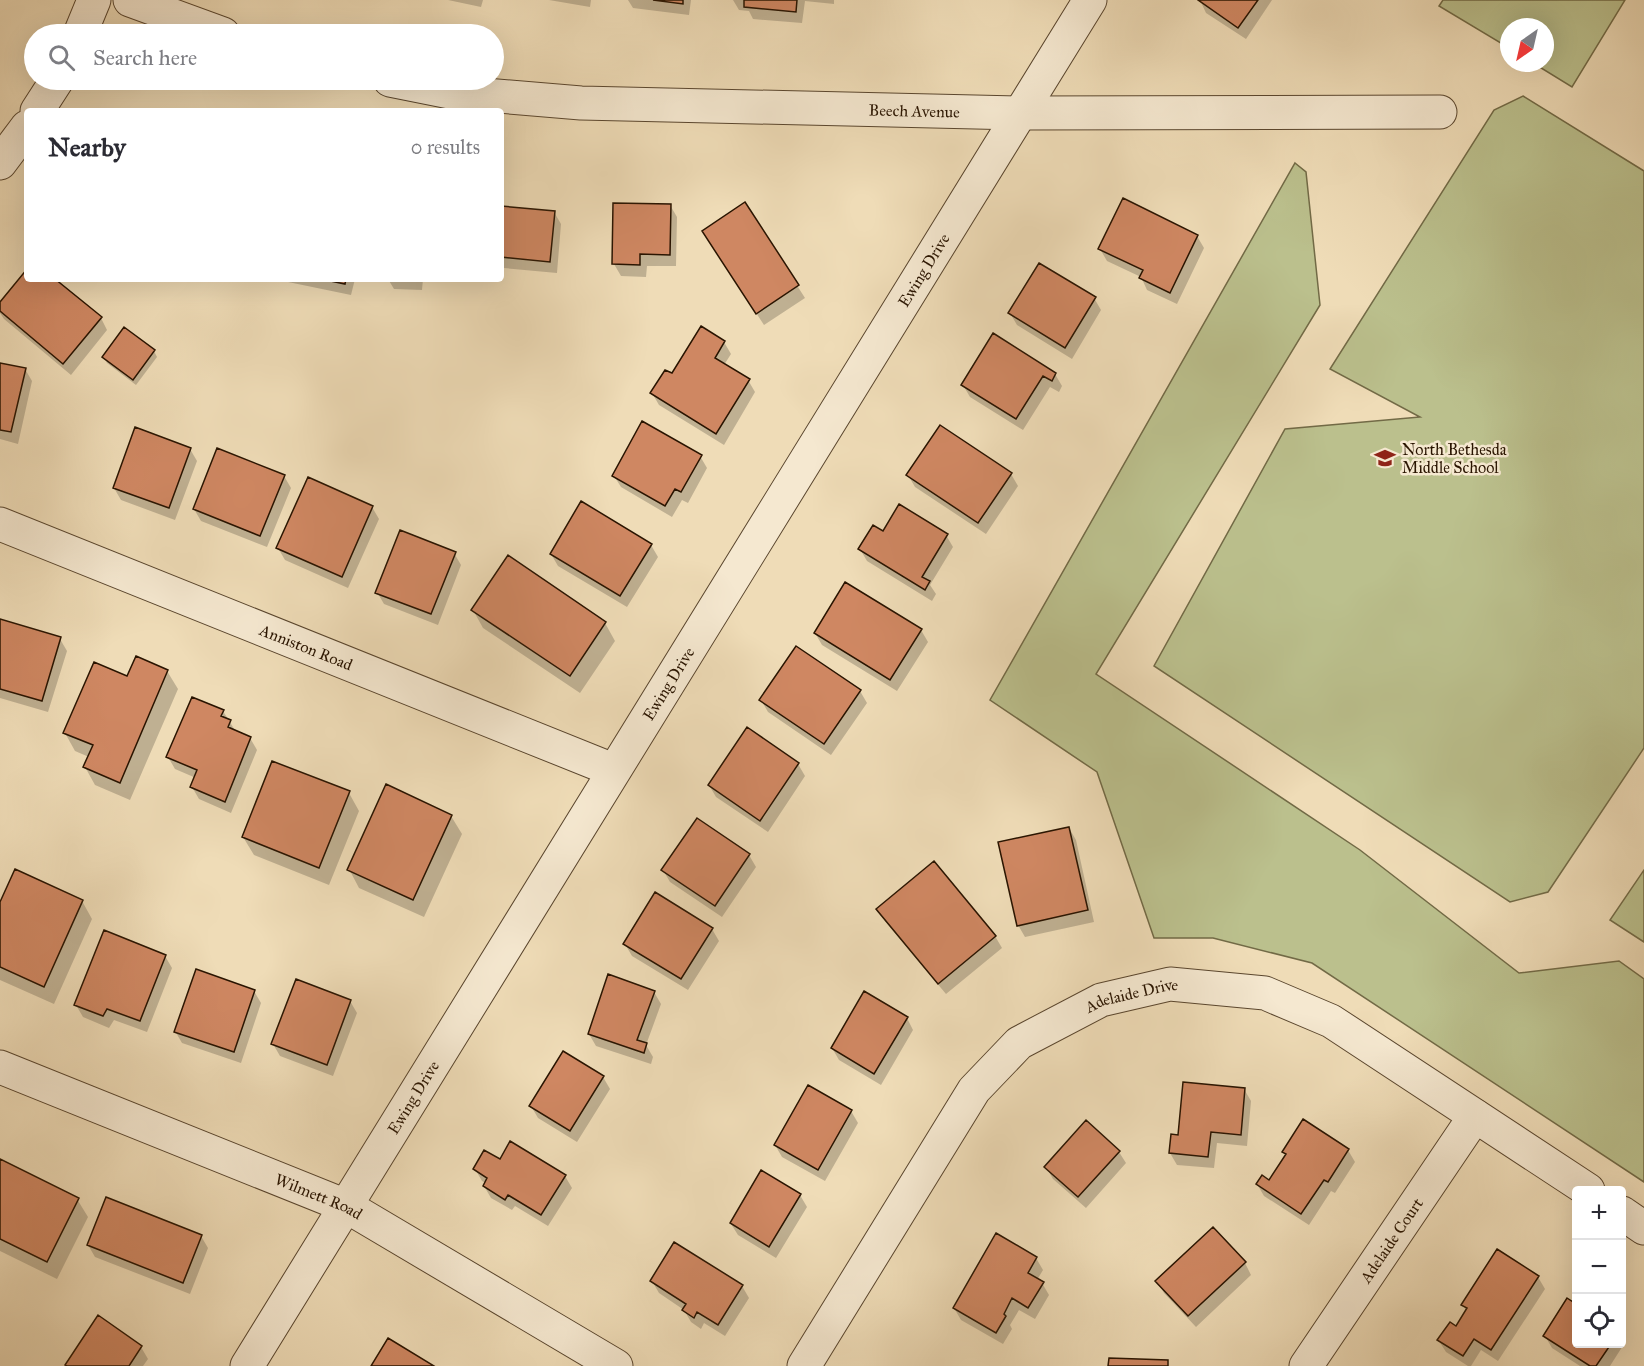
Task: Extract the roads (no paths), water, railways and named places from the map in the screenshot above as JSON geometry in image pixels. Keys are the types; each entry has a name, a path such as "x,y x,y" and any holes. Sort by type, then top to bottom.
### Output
{"street":[{"path":"84,24 94,0"},
{"path":"130,0 196,24"},
{"name":"Ewing Drive","path":"247,1366 1090,0"},
{"path":"39,108 51,90"},
{"name":"Beech Avenue","path":"440,90 580,103 1021,113 1440,112"},
{"path":"0,163 24,132"},
{"name":"Anniston Road","path":"0,524 613,770"},
{"name":"Adelaide Drive","path":"804,1366 974,1090 1019,1043 1101,1000 1170,984 1265,993 1331,1021 1580,1186"},
{"name":"Wilmett Road","path":"0,1067 346,1206 616,1366"},
{"name":"Adelaide Court","path":"1306,1366 1475,1116"},
{"path":"1626,1216 1644,1228"}],"place":[{"name":"North Bethesda Middle School","path":"1385,458"}]}
